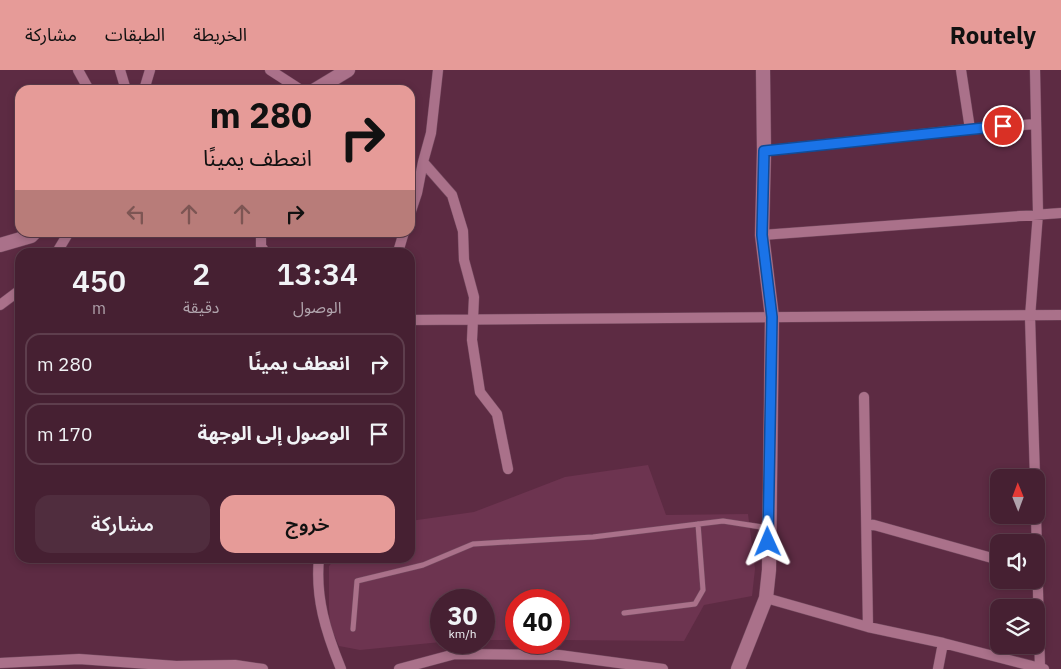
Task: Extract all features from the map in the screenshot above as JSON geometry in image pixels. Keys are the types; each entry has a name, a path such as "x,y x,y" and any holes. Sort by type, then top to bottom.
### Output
{"street":[{"path":"78,70 86,85"},
{"path":"120,70 124,85"},
{"path":"146,85 150,70"},
{"path":"270,70 294,85"},
{"path":"324,85 348,70"},
{"path":"415,194 431,133 438,70"},
{"path":"738,669 766,598 769,570 772,317 762,235 763,70"},
{"path":"961,70 970,129"},
{"path":"1035,70 1038,213 1030,317 1035,469"},
{"path":"764,151 970,129 1036,124"},
{"path":"423,162 452,195 463,232 464,260 474,298 472,340 480,392 497,414 508,469"},
{"path":"762,235 1038,213 1061,213"},
{"path":"0,245 28,237"},
{"path":"60,248 66,237"},
{"path":"0,305 15,294"},
{"path":"415,320 1030,317 1061,315"},
{"path":"864,398 868,627"},
{"path":"867,523 990,557"},
{"path":"319,563 318,596 326,634 341,669"},
{"path":"766,598 868,627 943,643 1042,668 1037,589"},
{"path":"938,669 943,643"},
{"path":"399,669 455,654 464,654 559,655 663,669"},
{"path":"0,663 79,659 176,666 234,665 263,669"}],"lane":[{"path":"353,629 357,581 423,565 473,544 593,537 723,521 768,528"},
{"path":"624,613 695,604 703,590 698,524"}],"shaded area":[{"path":"648,465 666,515 748,514 755,569 752,596 704,605 684,641 570,640 570,589 505,589 505,640 495,640 495,589 430,589 430,643 360,650 339,646 330,625 329,566 332,563 415,563 415,520 474,512 565,477"}],"route":[{"path":"768,542 772,317 762,235 764,151 1003,126"}]}
